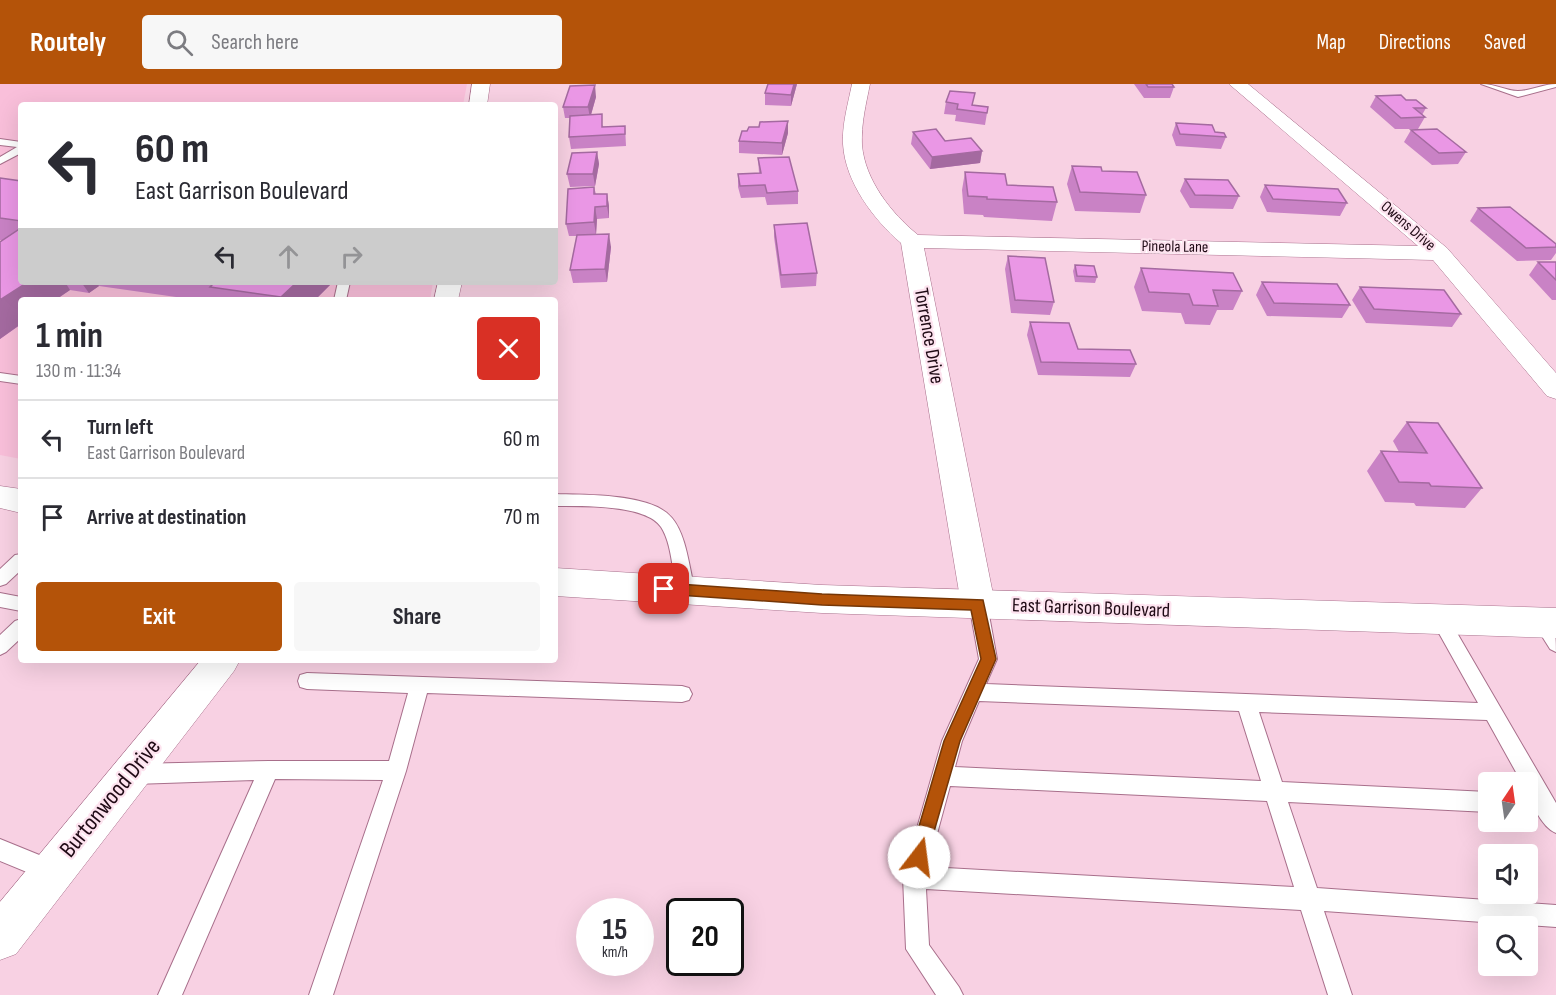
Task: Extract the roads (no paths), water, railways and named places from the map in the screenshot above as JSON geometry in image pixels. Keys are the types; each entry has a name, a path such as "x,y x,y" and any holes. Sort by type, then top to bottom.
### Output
{"main road":[{"path":"0,497 18,500"},
{"name":"East Garrison Boulevard","path":"558,582 822,599 1440,619 1551,630"}],"street":[{"path":"478,102 481,84"},
{"path":"861,84 853,140 859,169 887,217 912,241"},
{"name":"Owens Drive","path":"1238,84 1439,253 1556,390"},
{"name":"Pineola Lane","path":"912,241 1439,253"},
{"name":"Torrence Drive","path":"912,241 978,604"},
{"name":"Burtonwood Drive","path":"0,938 220,663"}],"lane":[{"path":"1485,84 1518,94 1556,84"},
{"path":"0,142 18,146"},
{"path":"0,161 18,149"},
{"path":"0,377 18,380"},
{"path":"558,500 643,508 658,514 667,523 686,590"},
{"path":"0,579 18,563"},
{"path":"0,600 18,603"},
{"path":"951,995 918,949 914,877 952,741 988,659 978,604"},
{"path":"1440,619 1492,712 1521,772"},
{"path":"0,647 18,629"},
{"path":"307,681 682,694"},
{"path":"321,995 396,771 420,685"},
{"path":"974,692 1492,712"},
{"path":"1246,703 1340,995"},
{"path":"170,995 269,770"},
{"path":"130,775 269,770 396,771"},
{"path":"941,776 1478,802"},
{"path":"1538,806 1556,823"},
{"path":"0,850 51,872"},
{"path":"914,877 1309,899 1556,916"}]}
